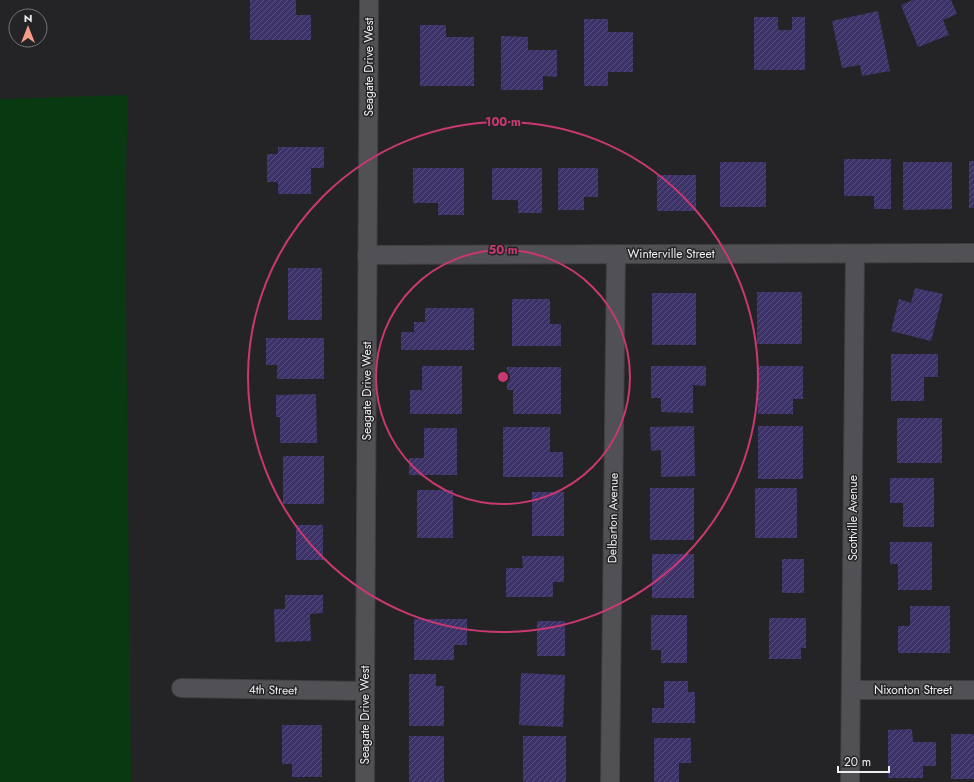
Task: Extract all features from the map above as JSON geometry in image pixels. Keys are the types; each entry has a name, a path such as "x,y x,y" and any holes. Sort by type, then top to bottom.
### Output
{"street":[{"name":"Seagate Drive West","path":"365,782 369,0"},
{"name":"Winterville Street","path":"367,255 974,253"},
{"name":"Delbarton Avenue","path":"610,782 616,254"},
{"name":"Scottville Avenue","path":"850,782 855,254"},
{"name":"4th Street","path":"181,688 365,691"},
{"name":"Nixonton Street","path":"851,690 974,690"}],"green space":[{"path":"128,95 125,207 131,782 0,782 0,99"}],"building":[{"path":"250,0 296,0 296,15 311,15 311,40 250,40"},
{"path":"913,0 951,0 957,14 943,20 949,35 918,47 901,5"},
{"path":"878,11 890,71 862,76 860,65 842,68 832,21"},
{"path":"754,17 778,17 778,30 792,30 792,17 805,17 805,70 754,70"},
{"path":"584,19 608,19 608,32 633,32 633,72 608,72 608,86 584,86"},
{"path":"420,25 446,25 446,37 474,37 474,86 420,86"},
{"path":"501,36 528,37 528,50 557,50 557,77 543,76 543,90 501,90"},
{"path":"278,147 324,147 324,168 311,168 311,194 278,194 278,182 267,182 267,154 278,154"},
{"path":"844,159 891,159 891,209 874,209 874,196 844,196"},
{"path":"969,161 974,161 974,208 969,208"},
{"path":"720,162 766,162 766,207 720,207"},
{"path":"903,162 952,162 952,209 903,210"},
{"path":"413,168 464,168 464,215 438,215 438,203 413,203"},
{"path":"492,168 542,168 542,213 518,213 518,200 492,200"},
{"path":"558,168 598,168 598,197 584,197 584,210 558,210"},
{"path":"657,175 696,175 696,211 657,211"},
{"path":"288,268 322,268 322,320 288,320"},
{"path":"915,288 943,294 931,341 891,331 899,299 911,303"},
{"path":"757,292 802,292 802,344 757,344"},
{"path":"652,293 696,293 696,345 652,345"},
{"path":"512,299 550,299 550,324 561,324 561,346 512,346"},
{"path":"425,308 474,308 474,350 401,350 401,332 414,332 414,322 425,322"},
{"path":"266,338 324,338 324,379 277,379 277,365 266,365"},
{"path":"891,354 938,354 938,377 924,377 924,401 891,401"},
{"path":"422,366 462,366 462,414 410,414 410,390 422,390"},
{"path":"651,366 706,366 706,386 693,385 693,413 661,412 661,398 651,398"},
{"path":"758,366 803,366 803,399 793,399 793,414 758,414"},
{"path":"507,367 561,367 561,414 513,414 513,390 507,390"},
{"path":"316,394 317,443 280,443 280,417 276,417 276,395"},
{"path":"897,418 942,418 942,463 897,463"},
{"path":"694,426 695,476 661,477 661,450 651,451 650,427"},
{"path":"758,426 803,426 803,479 758,479"},
{"path":"503,427 550,427 550,452 563,452 563,477 503,477"},
{"path":"424,428 457,428 457,475 409,475 409,458 424,458"},
{"path":"283,456 324,456 324,504 283,504"},
{"path":"890,478 934,478 934,527 903,527 903,503 890,503"},
{"path":"650,488 694,488 694,540 650,540"},
{"path":"755,488 797,488 797,538 755,538"},
{"path":"417,490 453,490 453,538 417,538"},
{"path":"532,492 564,492 564,536 532,536"},
{"path":"296,525 323,525 323,560 296,560"},
{"path":"890,542 932,542 932,590 898,590 898,564 890,564"},
{"path":"652,554 694,554 694,598 652,598"},
{"path":"522,556 564,556 564,582 553,582 553,597 506,597 506,568 523,568"},
{"path":"782,559 804,559 804,593 782,593"},
{"path":"285,595 323,595 323,613 310,614 311,641 275,642 274,609 285,609"},
{"path":"910,606 950,606 950,653 898,653 898,626 910,626"},
{"path":"651,615 687,615 687,663 661,663 661,650 651,650"},
{"path":"769,618 806,618 806,648 801,648 801,659 769,659"},
{"path":"414,619 467,619 467,645 454,645 454,660 414,660"},
{"path":"537,621 565,621 565,656 537,656"},
{"path":"521,673 565,675 563,727 519,725"},
{"path":"409,674 436,674 436,686 444,686 444,726 409,726"},
{"path":"664,681 688,681 688,692 695,692 695,723 652,723 652,708 664,708"},
{"path":"282,725 322,725 322,777 292,777 292,764 282,764"},
{"path":"912,729 913,742 936,742 936,766 923,766 923,778 888,778 888,730"},
{"path":"951,734 974,734 974,779 951,779"},
{"path":"409,736 444,736 444,782 409,782"},
{"path":"523,736 566,736 566,782 523,782"},
{"path":"654,738 691,738 691,763 679,763 679,782 654,782"}]}
